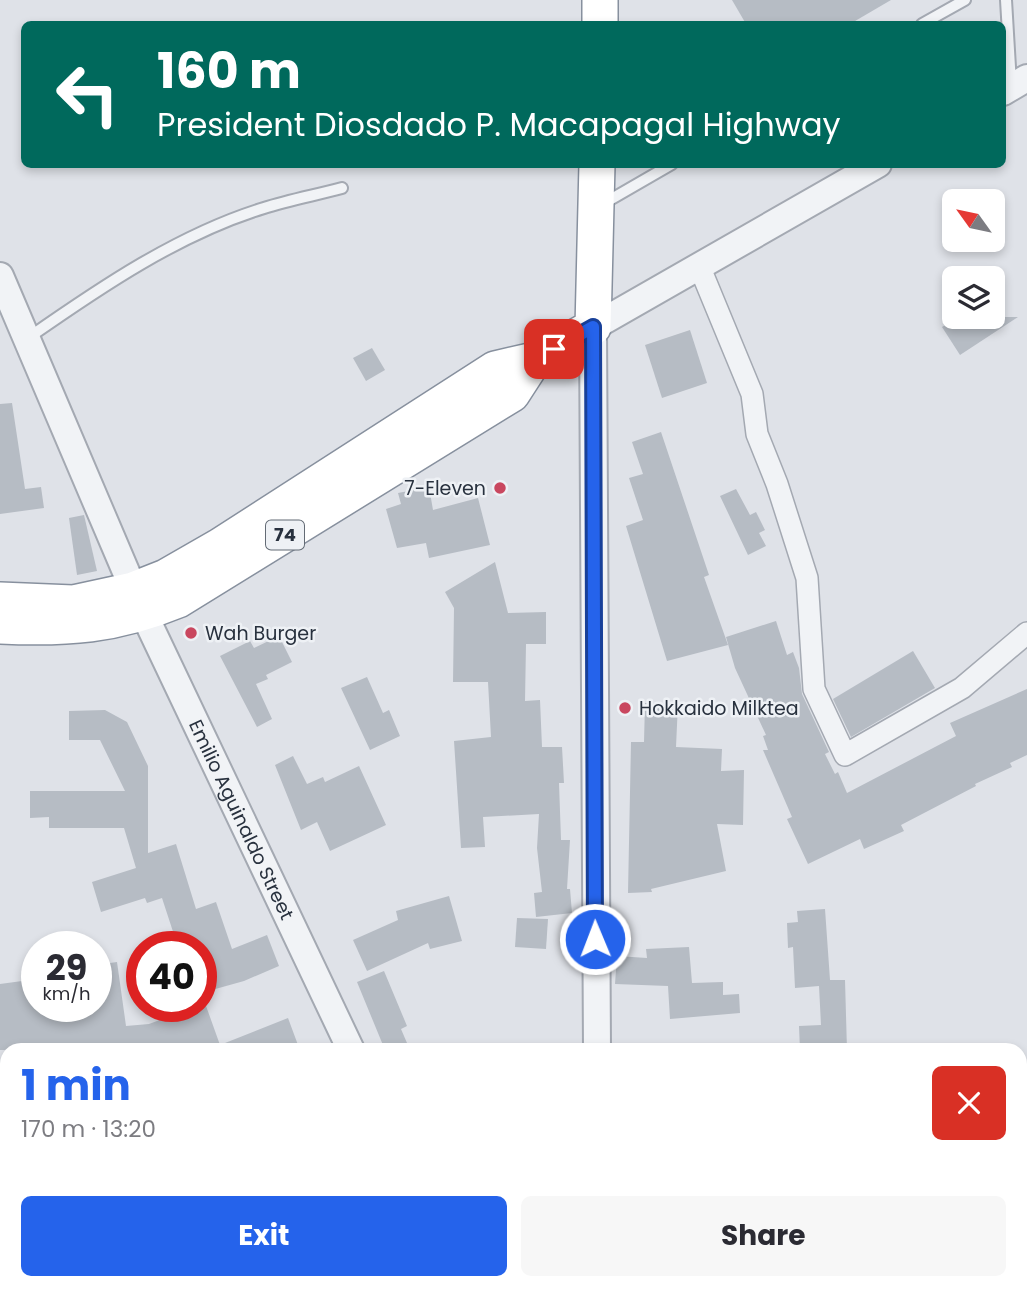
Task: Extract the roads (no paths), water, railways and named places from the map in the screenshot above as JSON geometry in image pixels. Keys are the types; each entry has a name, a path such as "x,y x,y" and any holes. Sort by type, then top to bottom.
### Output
{"highway":[{"path":"600,0 600,21"},
{"path":"593,327 597,168"},
{"name":"74","path":"0,626 76,628 138,602 166,577 220,546 495,369 534,360 593,327"},
{"name":"74","path":"0,600 138,602"}],"street":[{"path":"597,1043 593,327 871,168"},
{"path":"700,268 752,394 757,434 777,484 807,578 814,690 845,755 962,688 1027,633"},
{"name":"Emilio Aguinaldo Street","path":"0,276 138,602 348,1043"}],"lane":[{"path":"927,21 965,0"},
{"path":"1006,0 1014,86"},
{"path":"596,208 665,168"},
{"path":"26,339 139,266 214,228 263,208 342,188"}],"place":[{"name":"7-Eleven","path":"500,488"},
{"name":"Wah Burger","path":"191,633"},
{"name":"Hokkaido Milktea","path":"625,708"}]}
